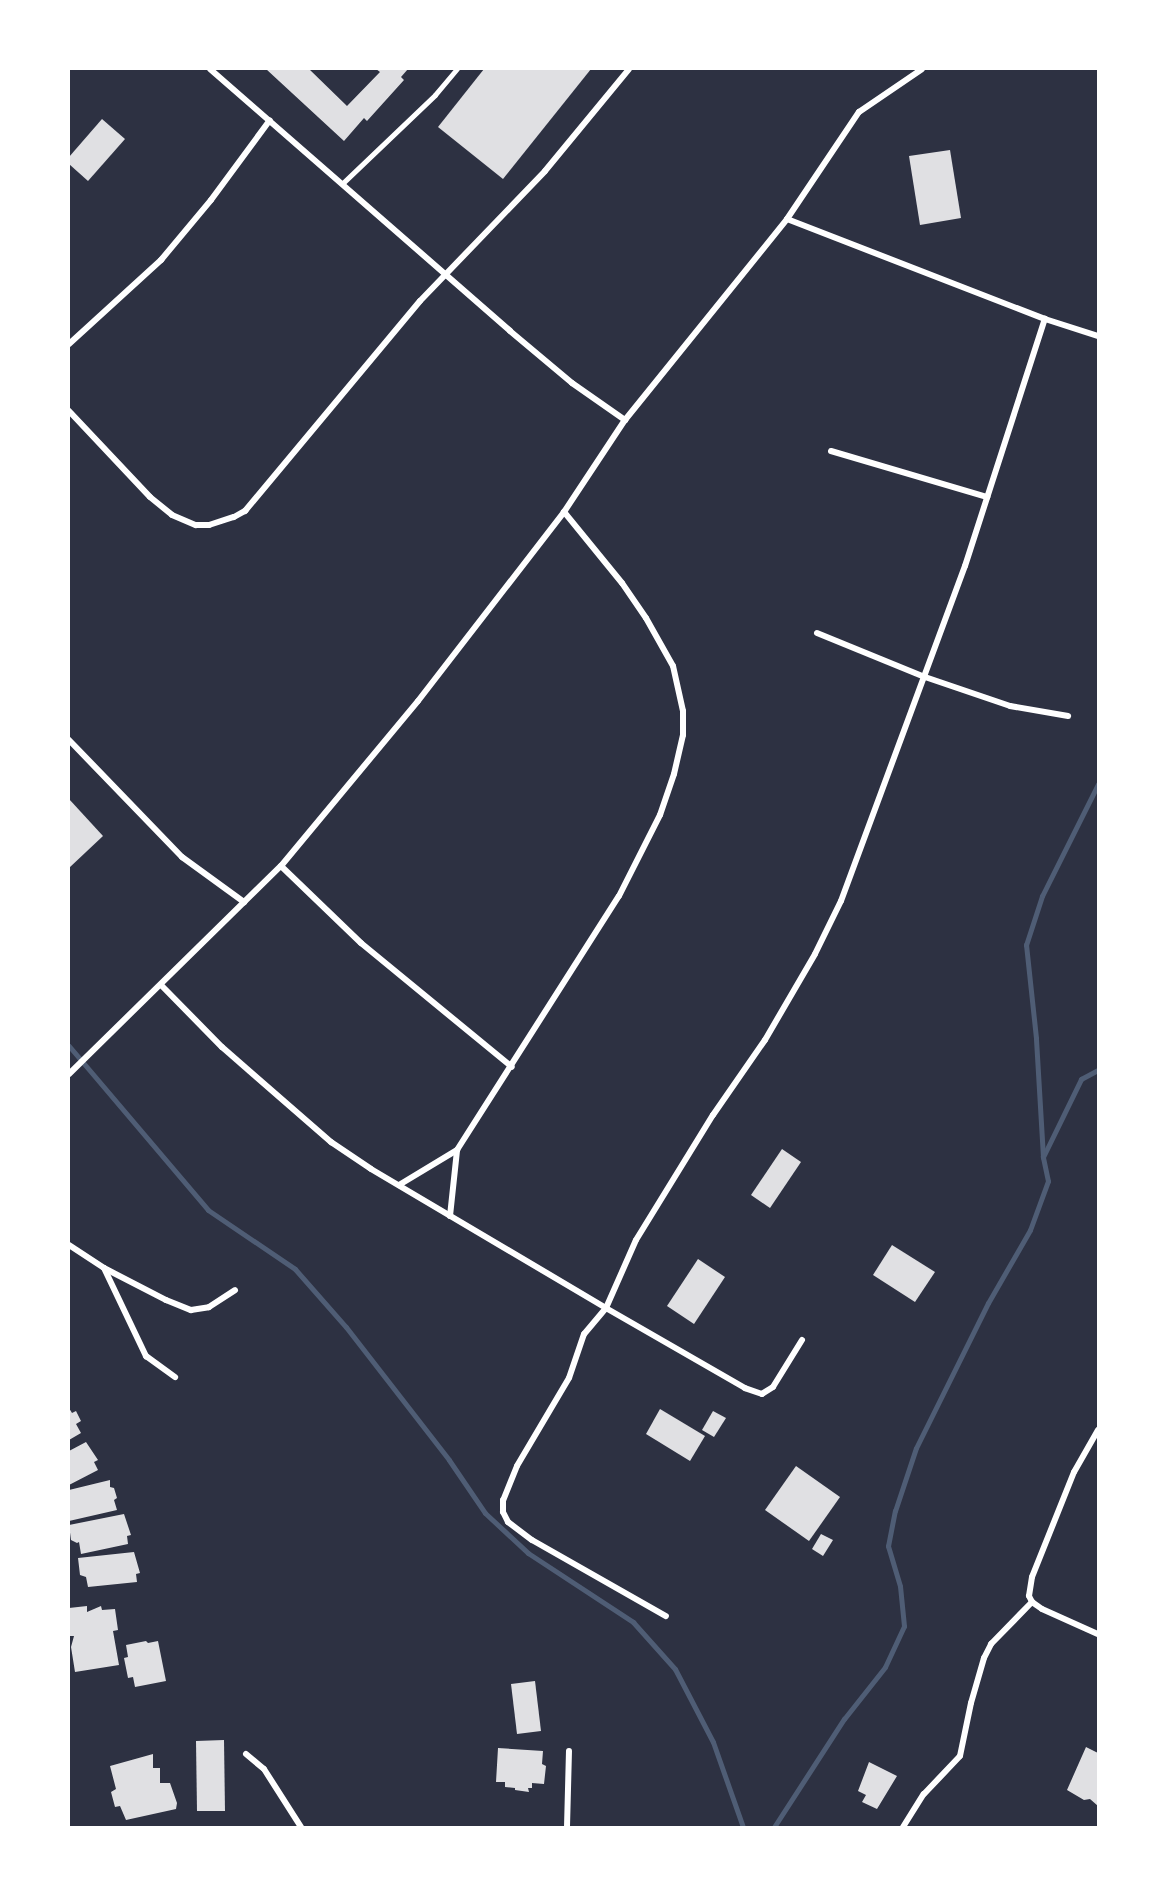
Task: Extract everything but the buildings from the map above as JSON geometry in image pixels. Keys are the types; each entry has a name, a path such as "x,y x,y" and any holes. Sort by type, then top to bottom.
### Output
{"street":[{"path":"210,69 572,383 625,420"},
{"path":"69,411 150,497 172,515 196,525 209,525 245,511 347,387 446,274 545,171 628,69"},
{"path":"69,1074 280,866 418,701 564,512 625,420 787,219 859,112 922,69"},
{"path":"69,344 161,260 211,200 270,120"},
{"path":"787,219 1045,319 1098,336"},
{"path":"666,1616 532,1540 508,1522 503,1512 504,1500 517,1466 569,1378 584,1334 606,1308 629,1255 652,1213 765,1040 815,954 845,890 926,676 1045,319"},
{"path":"831,451 987,497"},
{"path":"399,1185 457,1150 619,896 660,815 674,774 683,735 680,693 664,649 622,583 564,512"},
{"path":"817,633 1010,706 1068,716"},
{"path":"69,740 182,857 244,902"},
{"path":"280,866 361,943 512,1066"},
{"path":"161,985 222,1047 323,1135 371,1170 745,1388 762,1394 773,1387 801,1340"},
{"path":"450,1216 457,1150"},
{"path":"69,1245 104,1268 166,1300 191,1310 209,1307 235,1290"},
{"path":"104,1268 146,1356 175,1377"},
{"path":"1098,1430 1074,1472 1032,1577 1029,1596 1032,1602 1098,1634"},
{"path":"903,1827 924,1794 960,1756 977,1681 991,1644 1032,1602"},
{"path":"567,1827 569,1752"},
{"path":"246,1754 264,1769 301,1827"}],"lane":[{"path":"343,183 435,95 457,69"}],"waterway":[{"path":"774,1827 844,1719 885,1667 904,1626 900,1586 888,1546 895,1511 916,1448 988,1303 1030,1230 1048,1181 1043,1157 1036,1038 1026,945 1042,896 1098,784"},
{"path":"69,1046 208,1210 295,1269 346,1327 449,1460 485,1513 528,1553 633,1622 675,1669 713,1742 743,1827"},
{"path":"1043,1157 1081,1079 1098,1070"}]}
